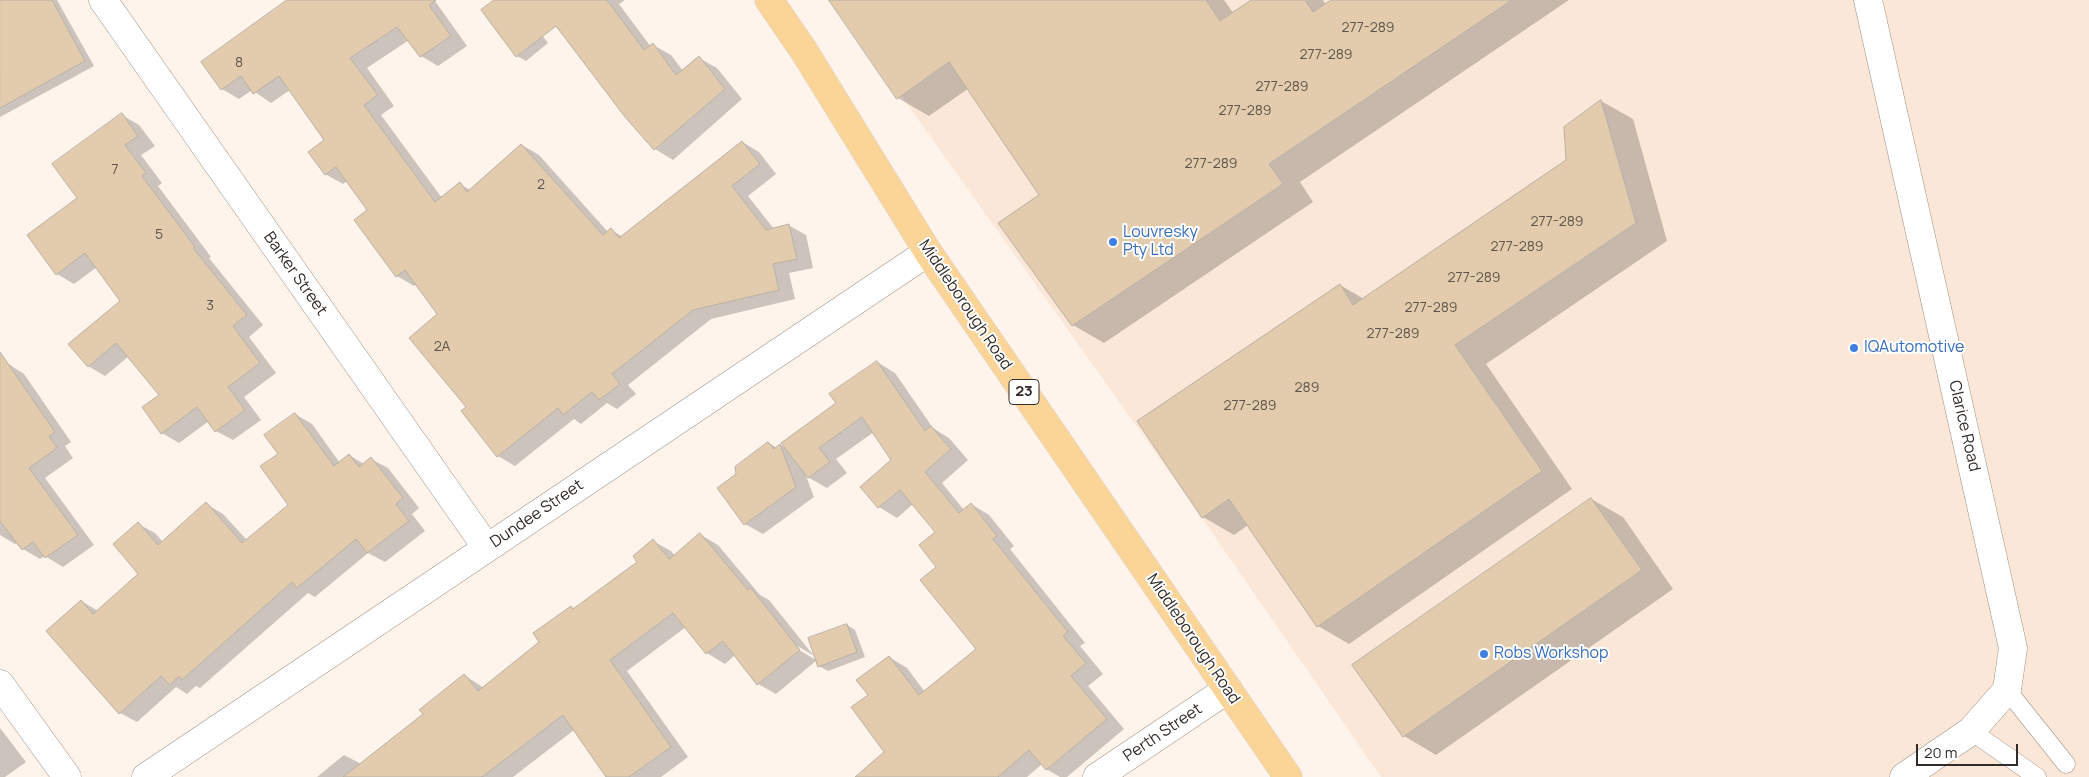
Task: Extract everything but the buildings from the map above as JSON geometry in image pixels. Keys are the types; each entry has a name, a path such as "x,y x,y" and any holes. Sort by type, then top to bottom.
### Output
{"main road":[{"name":"Middleborough Road","path":"769,0 804,51 928,252 1288,777"}],"street":[{"name":"Barker Street","path":"103,0 487,548"},
{"name":"Clarice Road","path":"1868,0 2013,648 2007,690"},
{"name":"Dundee Street","path":"146,777 928,252"},
{"path":"0,684 67,777"},
{"name":"Perth Street","path":"1098,777 1228,689"},
{"path":"1904,777 1971,731 2007,690"}],"lane":[{"path":"2007,690 2066,764"},
{"path":"1971,731 2037,777"}],"shaded area":[{"path":"833,0 2089,0 2089,777 1381,777 1202,518"}],"place":[{"name":"Louvresky Pty Ltd","path":"1113,242"},
{"name":"IQAutomotive","path":"1854,348"},
{"name":"Robs Workshop","path":"1484,654"}]}
